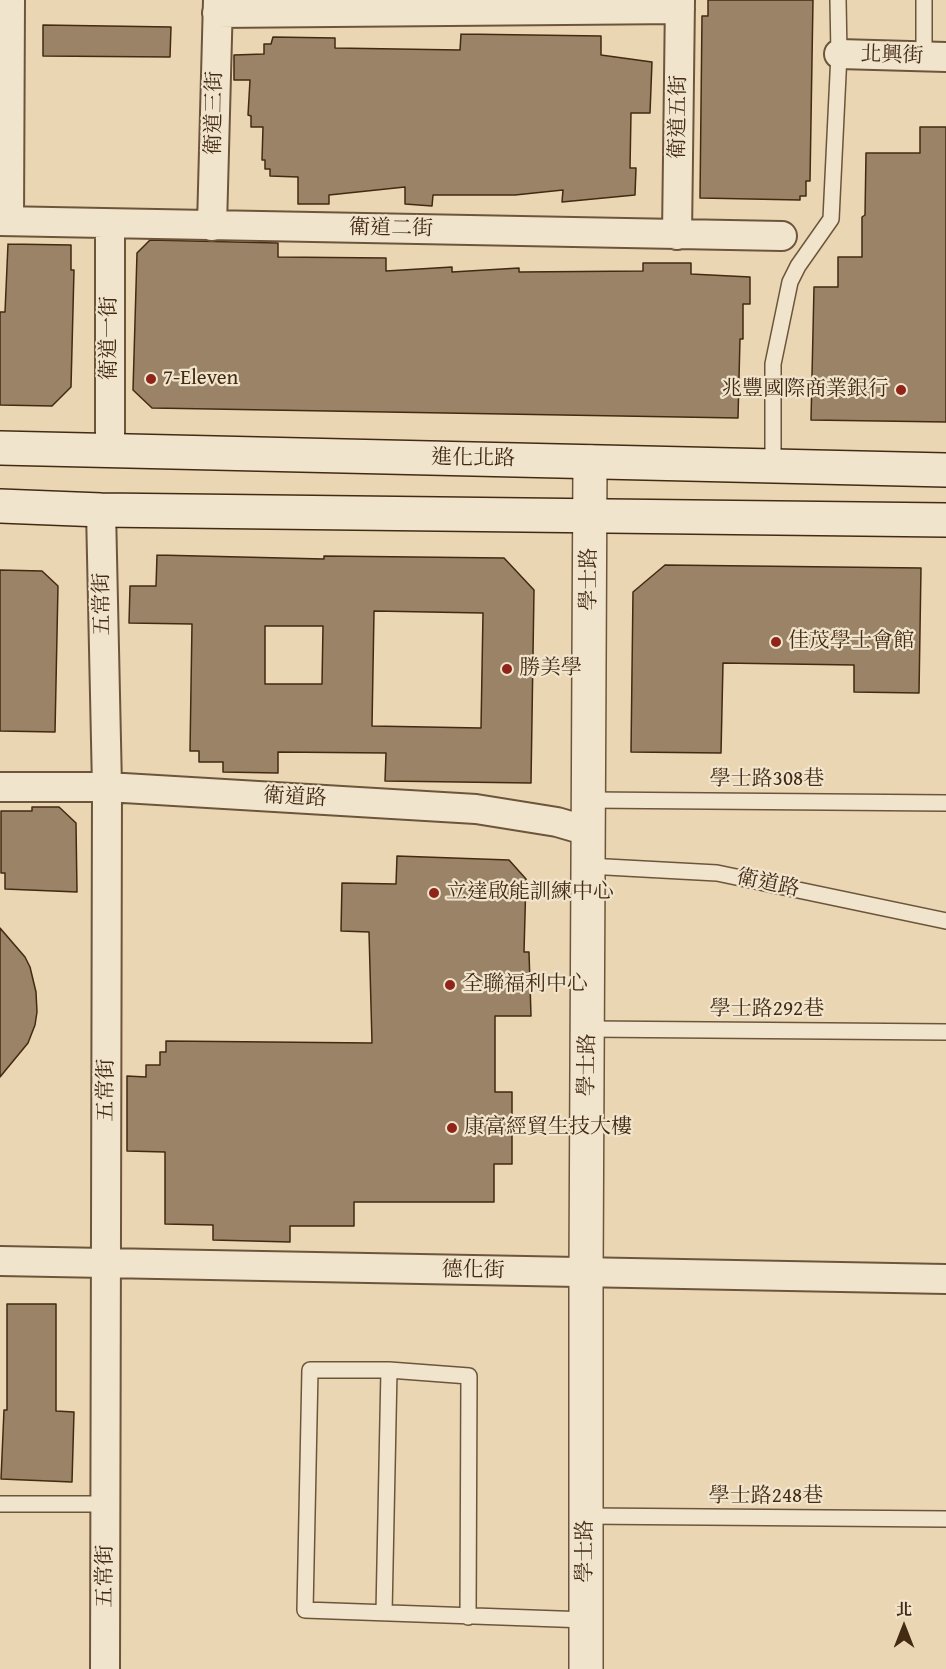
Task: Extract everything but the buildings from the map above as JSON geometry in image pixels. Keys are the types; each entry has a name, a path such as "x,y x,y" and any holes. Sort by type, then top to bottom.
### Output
{"main road":[{"name":"進化北路","path":"0,448 946,470"},
{"name":"學士路","path":"586,1669 590,462"},
{"path":"0,506 100,510 946,520"}],"street":[{"path":"5,221 10,0"},
{"path":"217,7 680,4"},
{"name":"衛道五街","path":"677,235 680,4"},
{"name":"衛道三街","path":"212,226 217,7"},
{"name":"北興街","path":"839,54 935,57"},
{"name":"衛道二街","path":"5,221 782,236"},
{"name":"衛道一街","path":"110,224 110,451"},
{"name":"五常街","path":"100,510 107,788 105,1669"},
{"name":"衛道路","path":"0,787 107,788 476,809 557,822 588,816"},
{"name":"德化街","path":"0,1261 946,1279"}],"lane":[{"path":"773,465 773,364 790,282 798,266 831,219 839,54 838,0"},
{"path":"924,0 935,57"},
{"name":"學士路308巷","path":"588,816 946,803"},
{"name":"衛道路","path":"588,866 717,873 946,921"},
{"name":"學士路292巷","path":"589,1029 946,1032"},
{"path":"468,1617 470,1376 389,1370 310,1370 306,1611 468,1617 587,1620"},
{"path":"384,1613 389,1370"},
{"path":"0,1504 106,1504"},
{"name":"學士路248巷","path":"586,1516 946,1519"}],"place":[{"name":"7-Eleven","path":"151,379"},
{"name":"兆豐國際商業銀行","path":"901,390"},
{"name":"佳茂學士會館","path":"776,642"},
{"name":"勝美學","path":"507,669"},
{"name":"立達啟能訓練中心","path":"434,893"},
{"name":"全聯福利中心","path":"450,985"},
{"name":"康富經貿生技大樓","path":"452,1128"}]}
